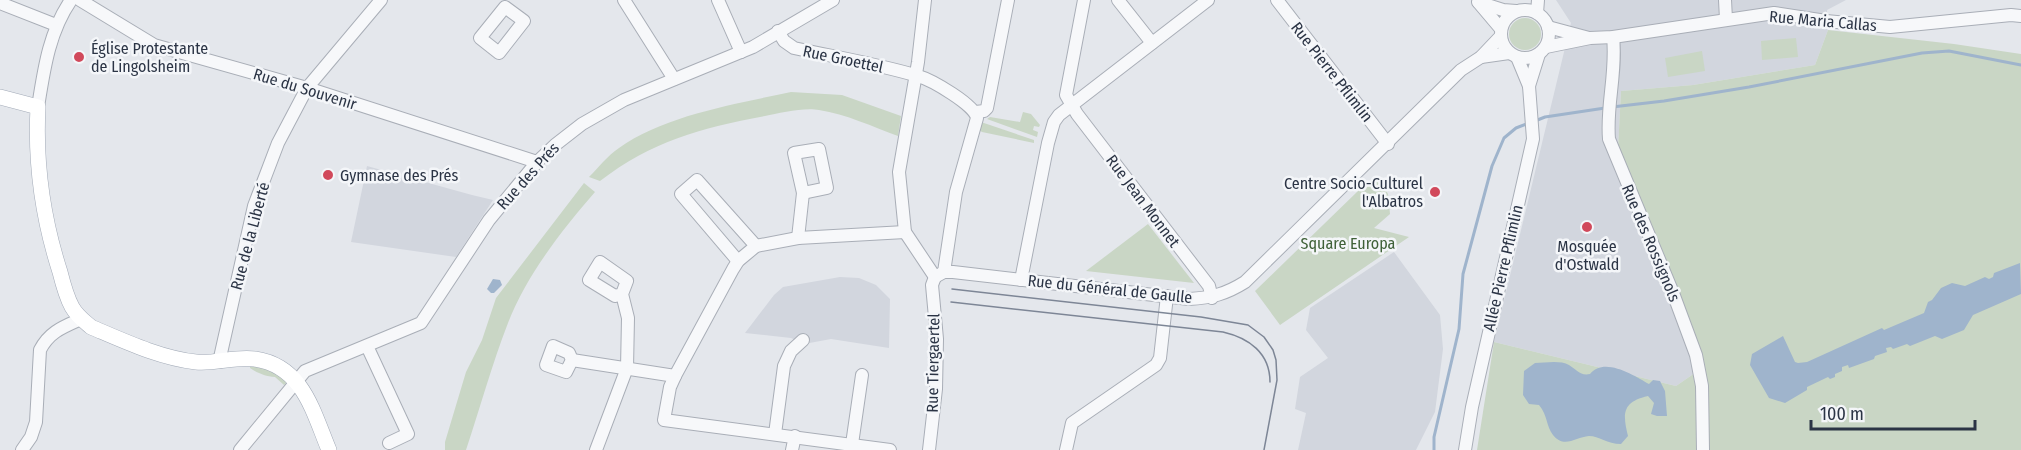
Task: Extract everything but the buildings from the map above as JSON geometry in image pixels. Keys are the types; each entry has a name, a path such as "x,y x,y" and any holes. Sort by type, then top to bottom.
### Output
{"main road":[{"path":"0,97 38,112"},
{"path":"0,106 38,112"},
{"path":"38,112 40,176 53,252 72,307 81,319 91,327 176,359 199,363 254,358 277,365 297,380 329,450"}],"street":[{"path":"38,112 45,64 56,26 71,0"},
{"name":"Rue du Souvenir","path":"80,0 154,45 307,88 537,162"},
{"name":"Rue de la Liberté","path":"219,362 254,206 278,143 307,88 381,0"},
{"path":"624,0 674,80"},
{"path":"718,0 741,52"},
{"name":"Rue des Prés","path":"240,450 304,371 421,323 489,220 537,162 555,145 602,111 741,52 833,0"},
{"path":"925,0 899,172 905,232 939,275"},
{"name":"Rue Tiergaertel","path":"929,450 936,388 937,339 932,285 939,275 956,192 977,118 976,112 987,108 1008,0"},
{"path":"1071,105 1066,95 1084,0"},
{"path":"1118,0 1152,43"},
{"path":"1021,280 1054,122 1071,105 1208,0"},
{"name":"Rue Pierre Pflimlin","path":"1277,0 1388,144"},
{"path":"1537,13 1538,0"},
{"path":"1725,0 1726,19"},
{"path":"1477,1 1503,10 1521,7 1537,13 1548,27 1548,40 1542,50 1532,58 1513,55 1504,48 1500,33 1477,1"},
{"path":"0,3 56,26"},
{"path":"1500,33 1509,15 1521,7"},
{"name":"Rue Maria Callas","path":"1542,50 1590,38 1613,37 1774,13 1890,27 1966,18 2021,16"},
{"name":"Rue Maria Callas","path":"1548,27 1590,38"},
{"name":"Rue Groettel","path":"778,31 784,41 794,48 915,75"},
{"name":"Rue du Général de Gaulle","path":"939,275 1021,280 1189,299 1212,298 1226,294 1245,282 1461,70 1481,57 1500,33"},
{"name":"Rue des Rossignols","path":"1613,37 1615,55 1608,123 1610,146 1673,293 1699,365 1702,386 1703,450"},
{"name":"Allée Pierre Pflimlin","path":"1529,86 1542,50"},
{"name":"Rue du Général de Gaulle","path":"1481,57 1513,55"},
{"name":"Allée Pierre Pflimlin","path":"1465,450 1472,407 1533,139 1529,86 1513,55"},
{"path":"915,75 921,76 968,104 976,112"},
{"name":"Rue Jean Monnet","path":"1071,105 1209,286 1212,298"},
{"path":"738,261 681,194 697,180 756,246"},
{"path":"798,238 803,193"},
{"path":"890,450 664,420 670,387 675,376 738,261 756,246 798,238 905,232"},
{"path":"596,450 627,368 628,318 622,294"},
{"path":"1066,450 1072,423 1156,365 1160,358 1167,296"},
{"path":"22,450 31,437 36,422 40,350 45,340 55,330 81,319"},
{"path":"775,434 784,366 790,351 801,344"},
{"path":"367,346 408,434 388,443"},
{"path":"572,360 675,376"},
{"path":"852,444 862,375"},
{"path":"792,450 795,436"}],"shaded area":[{"path":"1556,0 1846,0 1827,10 1828,30 1815,65 1693,85 1621,91 1618,150 1705,366 1676,386 1494,342 1571,23"},
{"path":"367,166 493,200 456,257 351,242"},
{"path":"1394,252 1440,315 1443,349 1435,412 1416,450 1298,450 1306,413 1295,409 1300,377 1328,358 1306,330 1310,308"},
{"path":"840,277 859,278 876,285 890,299 889,348 831,339 804,344 791,338 745,333 774,295 783,287"}],"green space":[{"path":"1525,18 1536,23 1541,34 1536,45 1525,50 1514,45 1509,34 1514,23"},
{"path":"1828,30 2021,54 2021,450 1477,450 1494,342 1676,386 1705,366 1618,149 1621,91 1693,85 1815,65"},
{"path":"1796,38 1798,57 1762,60 1761,41"},
{"path":"1702,51 1705,71 1668,77 1665,58"},
{"path":"791,92 842,95 901,116 898,136 829,112 807,109 698,131 658,146 619,167 600,181 589,177 615,151 658,127 702,112"},
{"path":"1023,112 1031,114 1040,125 1039,127 1034,126 1033,130 1038,132 1037,137 987,119 990,117 1020,122"},
{"path":"981,122 1034,140 1034,143 982,132 979,130"},
{"name":"Square Europa","path":"1378,176 1388,194 1390,214 1374,228 1409,237 1280,325 1255,291 1358,191"},
{"path":"584,183 595,192 546,254 516,305 497,354 466,450 445,450 445,442 466,372 482,340 496,298"},
{"path":"1148,224 1194,283 1086,271"},
{"path":"250,365 269,368 287,382 284,385 275,377 253,370"}],"water":[{"path":"2020,263 2021,294 1973,315 1964,330 1942,339 1935,336 1910,346 1907,344 1893,349 1886,348 1887,352 1875,356 1874,359 1849,368 1848,365 1842,367 1842,371 1835,374 1835,377 1830,379 1828,377 1807,387 1807,390 1785,403 1769,398 1750,365 1752,354 1783,336 1795,362 1807,362 1882,328 1884,330 1924,313 1928,302 1941,288 1952,283 1965,286 1985,277 1989,279 1994,273"},
{"path":"493,279 500,280 502,285 491,293 487,289"},
{"path":"1535,363 1561,363 1587,374 1596,369 1611,367 1620,369 1649,384 1653,380 1660,381 1665,391 1667,416 1651,414 1654,403 1648,396 1628,406 1625,422 1628,436 1621,444 1589,436 1566,442 1561,441 1551,432 1539,405 1529,404 1523,395 1524,371"}],"waterway":[{"path":"1612,107 1749,87 1922,53 1949,51 2021,65"},
{"path":"1535,121 1545,117 1605,108"},
{"path":"1434,450 1434,437 1459,329 1463,274 1492,166 1504,138 1516,128 1529,123"}],"tram line":[{"path":"952,289 1201,317 1248,325 1264,337 1273,350 1276,360 1277,380 1264,450"},
{"path":"951,302 1223,332 1241,338 1256,348 1266,363 1270,382"}],"place":[{"name":"Église Protestante de Lingolsheim","path":"79,57"},
{"name":"Gymnase des Prés","path":"328,175"},
{"name":"Centre Socio-Culturel l'Albatros","path":"1435,192"},
{"name":"Mosquée d'Ostwald","path":"1587,227"}]}
